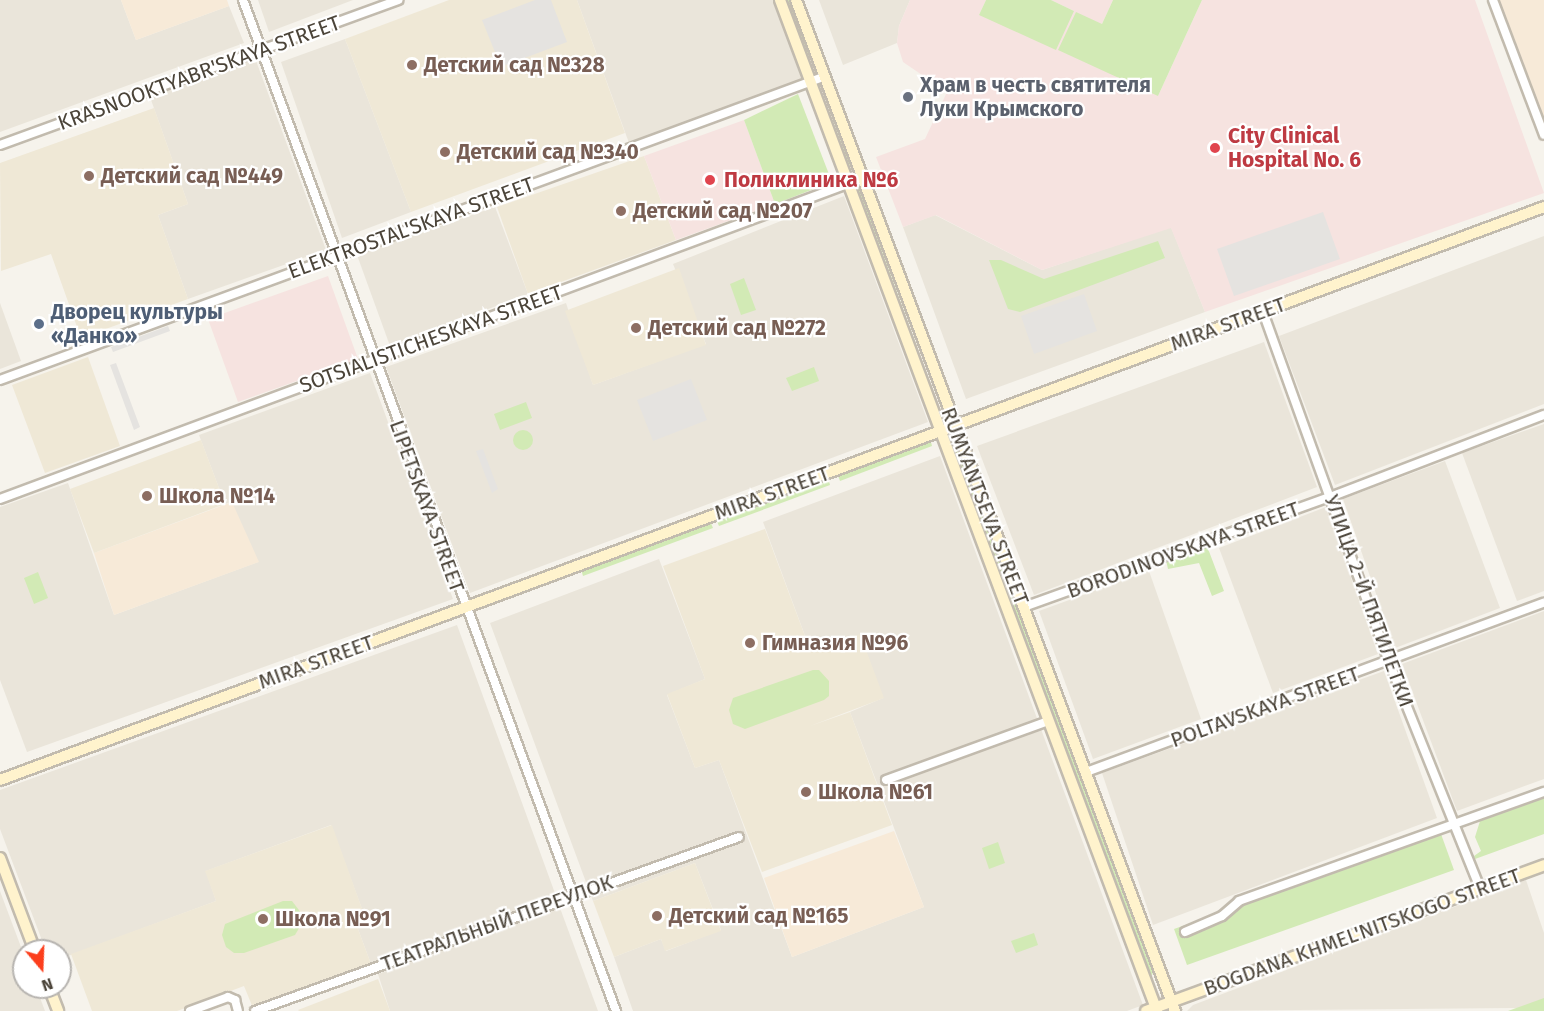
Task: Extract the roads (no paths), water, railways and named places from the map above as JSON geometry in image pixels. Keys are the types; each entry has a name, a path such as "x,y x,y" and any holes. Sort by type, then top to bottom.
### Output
{"main road":[{"name":"RUMYANTSEVA STREET","path":"780,0 1153,1010"},
{"name":"RUMYANTSEVA STREET","path":"796,0 954,427 1174,1006"},
{"name":"MIRA STREET","path":"0,780 1544,207"},
{"path":"0,858 30,939"},
{"name":"BOGDANA KHMEL'NITSKOGO STREET","path":"1153,1010 1174,1006 1544,865"}],"street":[{"name":"LIPETSKAYA STREET","path":"243,0 465,608 616,1011"},
{"name":"KRASNOOKTYABR'SKAYA STREET","path":"0,145 398,0"},
{"path":"1493,0 1544,135"},
{"name":"ELEKTROSTAL'SKAYA STREET","path":"0,380 823,77"},
{"name":"SOTSIALISTICHESKAYA STREET","path":"0,499 861,179"},
{"name":"УЛИЦА 2-Й ПЯТИЛЕТКИ","path":"1263,312 1389,662 1480,888"},
{"name":"BORODINOVSKAYA STREET","path":"1024,607 1330,497 1544,415"},
{"name":"POLTAVSKAYA STREET","path":"1086,772 1544,603"},
{"path":"886,780 1048,722"},
{"path":"1185,932 1222,916 1239,901 1544,792"},
{"name":"ТЕАТРАЛЬНЫЙ ПЕРЕУЛОК","path":"255,1011 739,837"},
{"path":"190,1011 228,997 235,1000 238,1011"}],"place":[{"name":"Детский сад №328","path":"412,65"},
{"name":"Храм в честь святителя Луки Крымского","path":"908,97"},
{"name":"City Clinical Hospital No. 6","path":"1215,148"},
{"name":"Детский сад №340","path":"445,152"},
{"name":"Детский сад №449","path":"89,176"},
{"name":"Поликлиника №6","path":"710,180"},
{"name":"Детский сад №207","path":"621,211"},
{"name":"Дворец культуры «Данко»","path":"39,324"},
{"name":"Детский сад №272","path":"636,328"},
{"name":"Школа №14","path":"147,496"},
{"name":"Гимназия №96","path":"750,643"},
{"name":"Школа №61","path":"806,792"},
{"name":"Детский сад №165","path":"657,916"},
{"name":"Школа №91","path":"263,919"}]}
